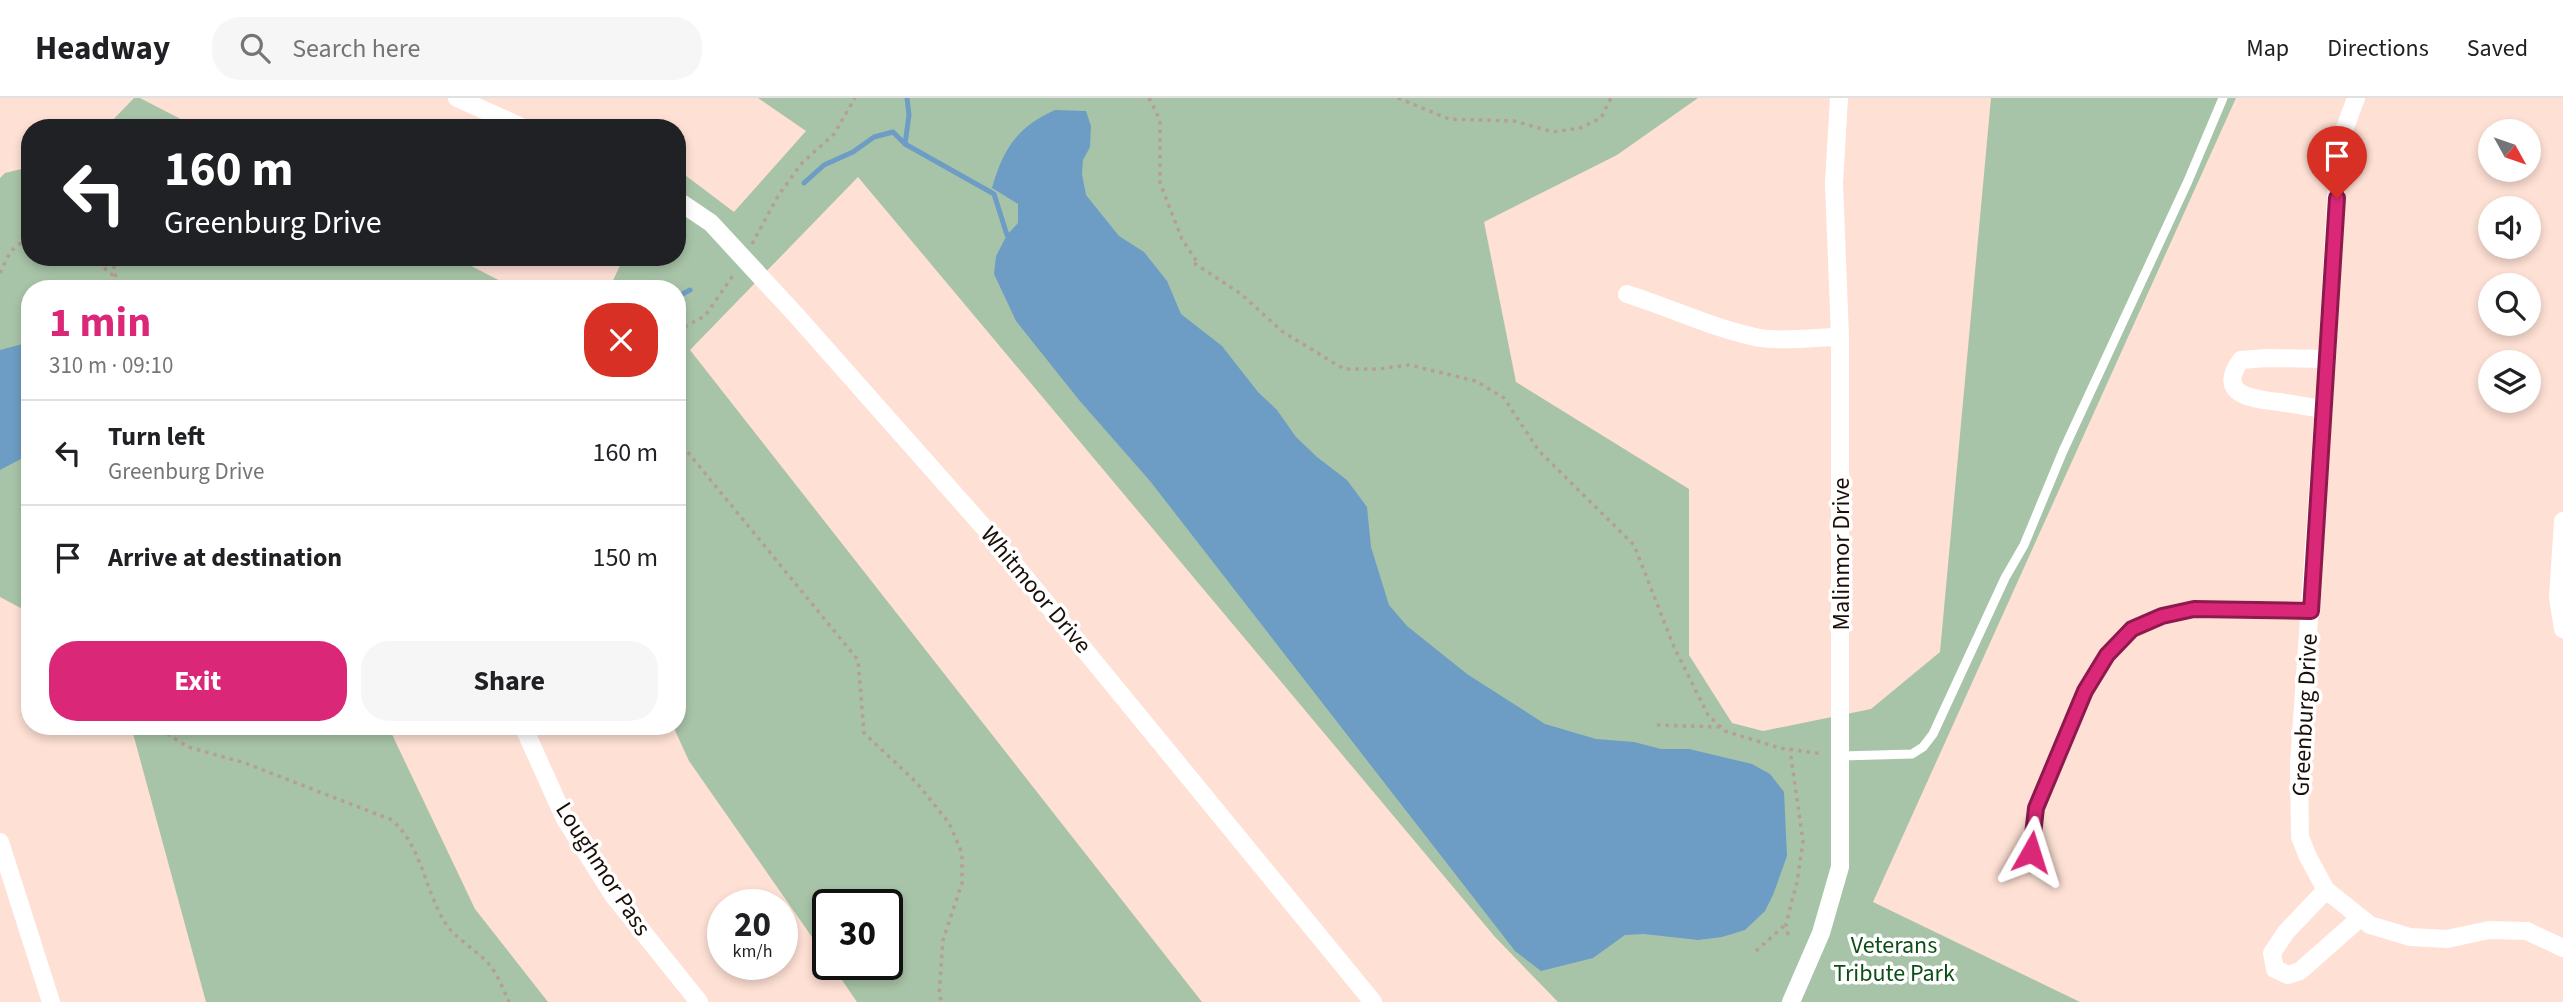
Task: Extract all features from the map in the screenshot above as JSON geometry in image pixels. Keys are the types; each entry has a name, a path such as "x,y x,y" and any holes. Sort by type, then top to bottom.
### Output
{"street":[{"path":"457,98 504,119"},
{"name":"Malinmor Drive","path":"1791,1002 1821,933 1840,867 1840,337 1833,183 1839,98"},
{"name":"Greenburg Drive","path":"2356,98 2339,144 2311,611 2299,763 2301,836 2308,857 2326,890 2370,925 2410,937 2447,939 2489,930 2527,932 2563,948"},
{"name":"Whitmoor Drive","path":"686,206 711,223 988,532 1373,1002"},
{"path":"1627,294 1716,326 1762,338 1840,337"},
{"path":"2323,409 2256,401 2239,394 2233,383 2233,371 2241,360 2327,359"},
{"path":"2563,521 2558,598 2563,629"},
{"path":"2031,852 2036,808 2085,691 2107,655 2132,629 2162,616 2194,609 2311,611"},
{"name":"Loughmor Pass","path":"527,735 565,819 613,895 699,1002"},
{"path":"0,842 51,1002"},
{"path":"2326,890 2286,932 2272,953 2275,969 2288,975 2300,971 2360,918"}],"lane":[{"path":"1842,756 1912,754 1923,747 1933,734 1999,590 2029,534 2063,451 2188,181 2223,98"}],"path":[{"path":"686,326 705,316 744,259 800,164 834,134 855,98"},
{"path":"1149,98 1160,120 1160,183 1182,239 1197,262 1194,263 1241,294 1283,332 1343,369 1409,365 1476,381 1504,398 1539,451 1634,545 1674,647 1708,715 1725,731 1790,750 1842,756"},
{"path":"1398,98 1449,119 1514,121 1553,132 1580,128 1601,118 1611,98"},
{"path":"0,273 13,247 21,243"},
{"path":"102,266 116,278"},
{"path":"114,266 116,278"},
{"path":"686,450 858,660 864,733 917,783 948,823 962,852 962,883 943,940 939,995 942,1002"},
{"path":"1657,725 1721,727"},
{"path":"169,735 188,747 245,763 392,820 404,831 416,850 436,906 448,928 492,968 509,1002"},
{"path":"1788,935 1786,924 1797,882 1803,841 1790,750"},
{"path":"1756,951 1786,924"}],"green space":[{"path":"134,98 140,98 181,119 114,119"},
{"name":"Veterans Tribute Park","path":"758,98 1698,98 1617,155 1484,222 1516,382 1689,489 1689,655 1732,723 1763,731 1871,709 1940,652 1991,98 2236,98 1873,902 2080,1002 1558,1002 1495,937 858,177 690,350 1202,1002 857,1002 842,980 903,980 903,889 812,889 812,937 798,917 798,889 778,889 689,761 677,735 686,735 686,280 613,280 620,266 686,266 686,176 734,212 806,131"},
{"path":"21,169 21,266 471,266 499,280 21,280 21,608 0,597 0,178 5,173"},
{"path":"133,735 392,735 475,909 548,1002 206,1002"}],"water":[{"path":"1055,110 1086,111 1091,126 1090,147 1083,160 1082,174 1086,195 1119,236 1144,252 1167,281 1181,314 1222,346 1258,392 1277,410 1296,437 1347,480 1367,507 1371,547 1389,605 1407,626 1467,674 1545,724 1596,739 1634,742 1661,749 1689,749 1752,764 1770,774 1784,792 1787,856 1765,911 1745,930 1698,940 1644,934 1625,935 1593,958 1541,971 1515,951 1150,481 1079,400 1016,321 994,274 996,256 1007,235 1018,223 1018,204 992,188 1001,162 1013,141 1031,124"},
{"path":"21,344 21,459 0,470 0,350"}],"waterway":[{"path":"905,144 909,115 907,98"},
{"path":"804,183 824,165 853,152 874,137 893,132 905,144 994,194 1007,235"},
{"path":"686,292 690,290"}],"route":[{"path":"2031,852 2036,808 2085,691 2107,655 2132,629 2162,616 2194,609 2311,611 2337,198"}]}
